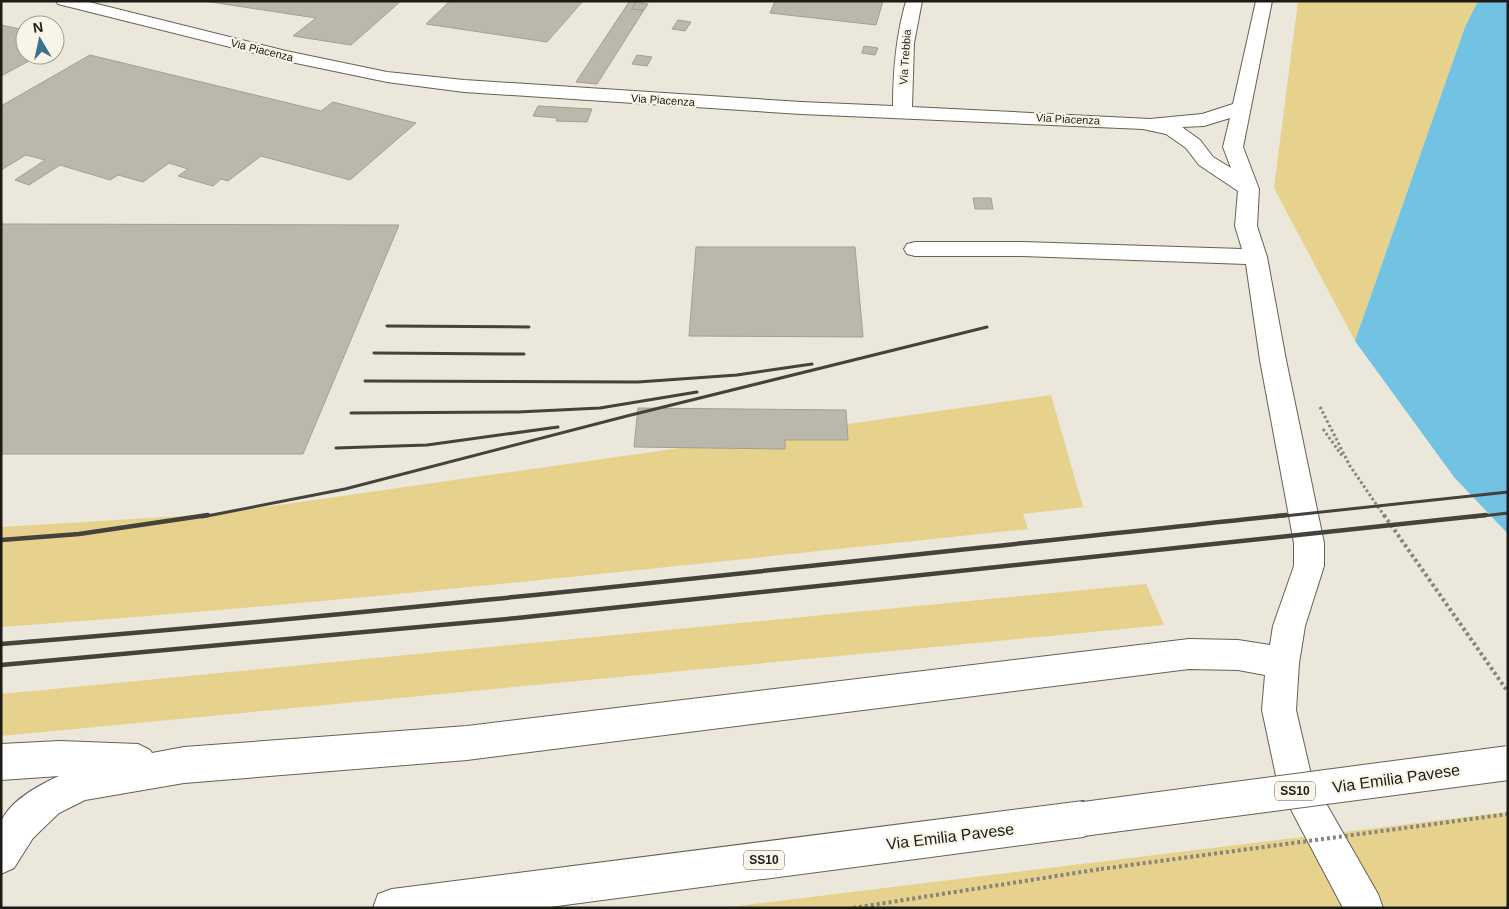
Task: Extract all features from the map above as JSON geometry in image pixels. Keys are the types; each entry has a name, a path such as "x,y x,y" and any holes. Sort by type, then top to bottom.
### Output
{"street":[{"name":"Via Piacenza","path":"64,1 286,56 387,77 464,86 903,113 1143,123 1173,130 1193,144 1206,161 1249,189"},
{"name":"Via Trebbia","path":"903,113 907,23 914,1"},
{"path":"1264,1 1233,147 1249,189 1246,226 1256,257 1273,360 1309,543 1309,566 1289,626 1283,663 1279,710 1296,785 1364,908"},
{"path":"1143,123 1178,123 1204,120 1240,108"},
{"path":"914,249 1022,249 1256,257"},
{"path":"1,855 20,825 46,800 83,783 184,765 467,743 1189,654 1238,655 1283,663"},
{"path":"1,762 60,758 184,765"},
{"name":"Via Emilia Pavese","path":"392,908 438,904 1508,763"}],"path":[{"path":"1316,400 1350,466 1508,692"},
{"path":"853,908 1101,869 1508,814"}],"shaded area":[{"path":"1298,1 1478,1 1465,27 1355,341 1274,188"},
{"path":"1051,395 1083,507 1023,514 1028,529 387,595 1,627 1,527 216,514"},
{"path":"1146,584 1164,625 1,736 1,694"},
{"path":"1508,812 1508,908 720,908"}],"water":[{"path":"1478,1 1508,1 1508,534 1454,477 1355,341 1465,27"}],"building":[{"path":"204,1 401,1 351,45 293,36 316,18"},
{"path":"450,1 583,1 547,42 426,24"},
{"path":"775,1 883,1 876,25 770,13"},
{"path":"629,2 636,2 632,9 644,10 597,84 576,82"},
{"path":"636,2 648,4 644,10 632,9"},
{"path":"678,20 691,22 685,31 672,29"},
{"path":"1,25 15,28 15,65 21,65 1,76"},
{"path":"864,46 878,48 875,55 862,53"},
{"path":"90,55 321,111 333,102 416,123 350,180 261,156 228,181 221,179 213,186 178,176 188,169 169,163 143,182 118,175 110,180 60,165 29,185 15,180 45,160 26,155 1,170 1,106"},
{"path":"637,55 652,57 647,66 632,64"},
{"path":"538,106 592,109 587,122 556,121 557,118 533,116"},
{"path":"973,198 991,198 993,209 975,209"},
{"path":"1,224 399,225 303,454 1,454"},
{"path":"696,247 855,247 863,337 689,336"},
{"path":"638,408 846,410 848,440 785,440 785,449 634,447"}],"railway":[{"path":"387,326 529,327"},
{"path":"202,517 345,489 627,416 987,327"},
{"path":"374,353 524,354"},
{"path":"365,381 638,382 737,375 812,364"},
{"path":"351,413 518,412 600,408 697,392"},
{"path":"336,448 427,445 558,427"},
{"path":"1275,517 1508,492"},
{"path":"1474,517 1508,513"},
{"path":"1,540 79,534 208,515"},
{"path":"1,644 162,631 483,600 1286,515"},
{"path":"1,665 517,618 1486,515"}]}
